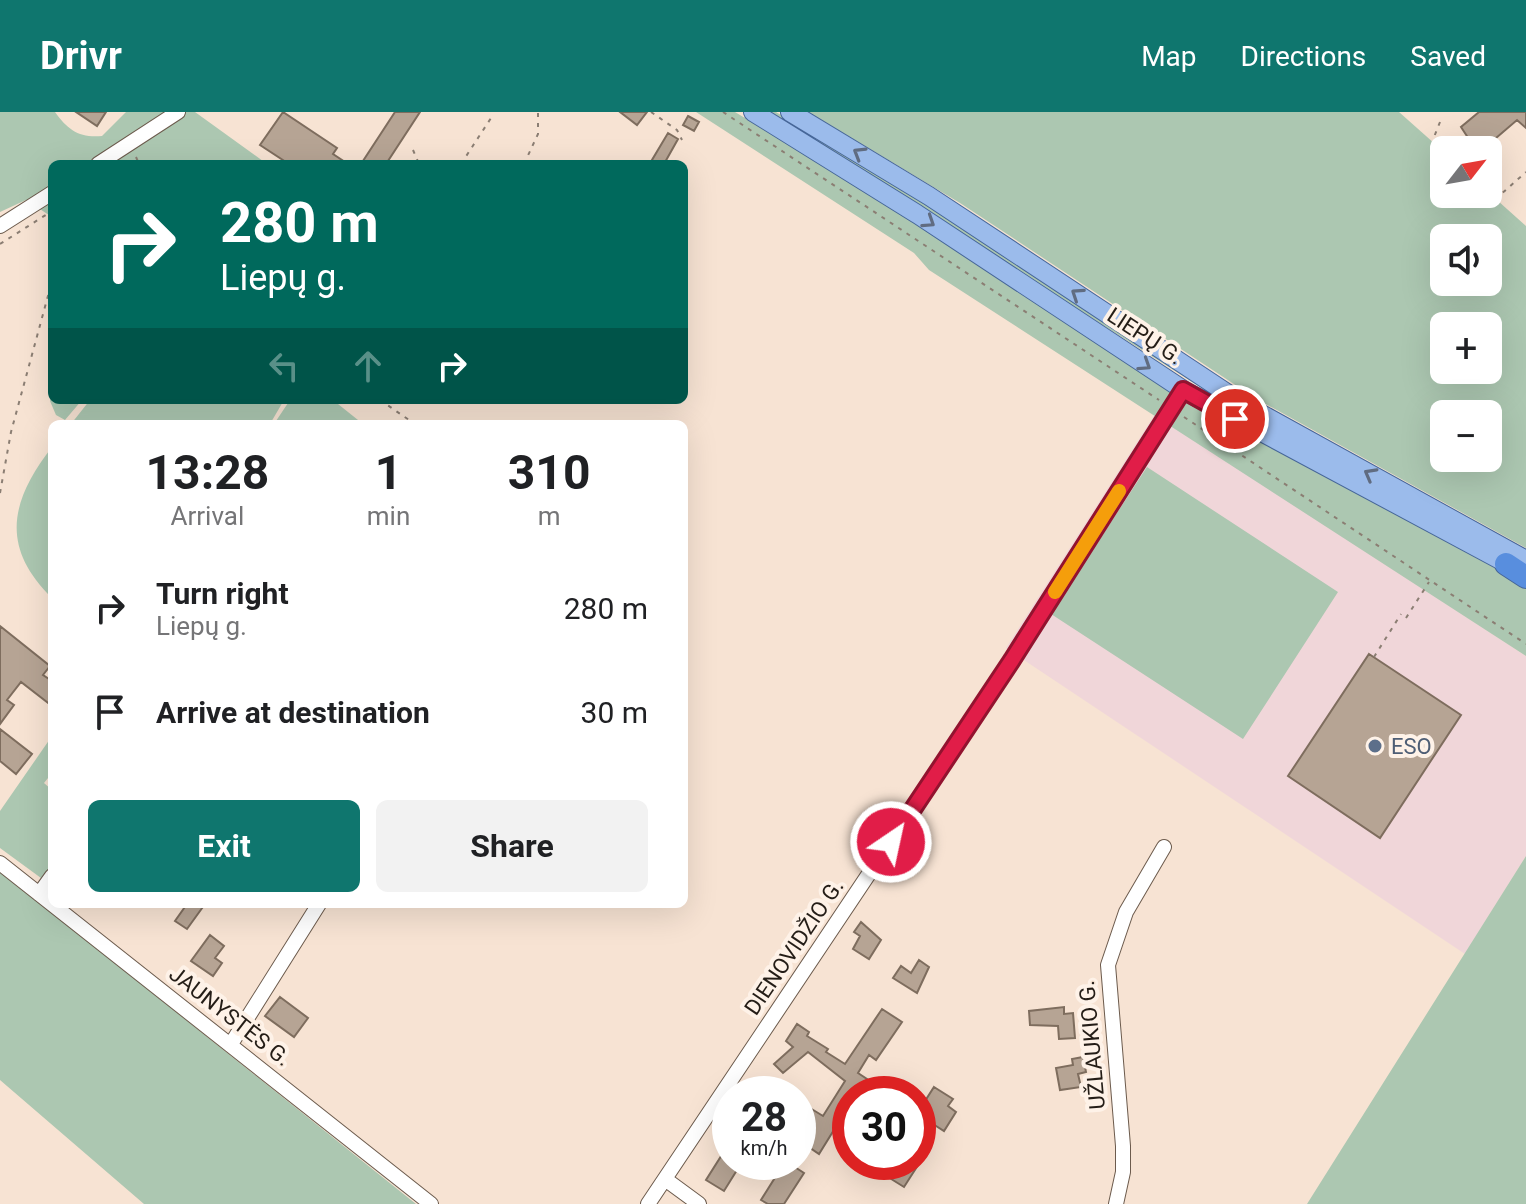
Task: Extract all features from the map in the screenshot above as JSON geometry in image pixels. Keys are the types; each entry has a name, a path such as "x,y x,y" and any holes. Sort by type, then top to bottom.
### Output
{"main road":[{"name":"LIEPŲ G.","path":"753,112 917,214 1183,390 1520,564"},
{"name":"LIEPŲ G.","path":"790,112 929,196 1245,405 1520,564"}],"street":[{"path":"104,160 178,112"},
{"path":"0,226 48,196"},
{"name":"DIENOVIDŽIO G.","path":"648,1204 1012,660 1183,390"},
{"name":"UŽLAUKIO G.","path":"1116,1204 1123,1172 1123,1146 1108,965 1126,912 1164,847"},
{"name":"JAUNYSTĖS G.","path":"0,863 48,901"},
{"path":"39,894 48,882"},
{"name":"JAUNYSTĖS G.","path":"57,908 431,1204"},
{"path":"231,1044 316,908"},
{"path":"665,1179 699,1204"}],"path":[{"path":"526,160 538,134 538,112"},
{"path":"651,112 677,130 682,140"},
{"path":"723,112 1526,644"},
{"path":"464,160 493,115"},
{"path":"1434,136 1440,122"},
{"path":"413,150 417,160"},
{"path":"136,156 138,160"},
{"path":"1502,193 1526,172"},
{"path":"0,244 48,214"},
{"path":"0,493 11,432 48,296"},
{"path":"386,404 409,420"},
{"path":"1406,618 1430,581"},
{"path":"1374,657 1401,614"}],"shaded area":[{"path":"1155,414 1526,656 1526,856 1465,954 1006,648"}],"green space":[{"path":"0,112 55,112 75,132 102,136 126,112 195,112 261,160 48,160 48,214 26,200 0,212"},
{"path":"696,112 735,112 911,218 1156,383 1245,434 1427,528 1526,586 1526,656 929,270 914,253"},
{"path":"768,112 776,112 959,223 1224,398 1222,401"},
{"path":"808,112 1399,112 1430,140 1430,208 1502,208 1502,205 1526,226 1526,548 1255,398 960,203"},
{"path":"51,404 79,404 65,420 56,415"},
{"path":"87,404 282,404 272,420 74,420"},
{"path":"287,404 338,404 358,420 277,420"},
{"path":"48,453 48,594 35,579 18,542 20,505"},
{"path":"1147,467 1338,592 1243,739 1051,614"},
{"path":"48,742 48,778 44,783 48,786 48,870 41,878 0,848 0,811"},
{"path":"1526,856 1526,1204 1307,1204"},
{"path":"0,871 416,1204 144,1204 0,1080"}],"building":[{"path":"76,112 106,112 97,126"},
{"path":"283,112 337,148 333,154 342,160 283,160 260,145"},
{"path":"395,112 420,112 389,160 364,160"},
{"path":"620,112 647,112 637,125"},
{"path":"1479,112 1526,112 1526,128 1517,120 1498,136 1467,136 1461,127"},
{"path":"688,116 699,122 694,131 683,125"},
{"path":"668,133 678,139 666,160 652,160"},
{"path":"0,626 48,664 43,675 48,678 48,703 21,682 7,700 14,705 0,724"},
{"name":"ESO","path":"1369,654 1461,715 1380,838 1288,776"},
{"path":"0,729 32,754 16,774 0,761"},
{"path":"184,908 202,908 187,929 175,921"},
{"path":"861,922 881,940 869,959 853,949 860,936 854,932"},
{"path":"210,935 224,946 215,958 222,963 213,976 191,961"},
{"path":"919,960 929,967 917,993 893,978 901,966 911,973"},
{"path":"280,997 308,1018 294,1037 265,1016"},
{"path":"1064,1007 1064,1014 1073,1013 1075,1038 1059,1039 1058,1026 1030,1025 1029,1011"},
{"path":"882,1009 902,1022 876,1060 869,1055 858,1073 862,1076 839,1076 808,1052 783,1073 774,1064 793,1047 786,1041 797,1024 809,1032 807,1036 828,1049 826,1052 845,1064"},
{"path":"1083,1057 1086,1072 1078,1074 1081,1087 1060,1090 1056,1068 1073,1065 1072,1059"},
{"path":"936,1088 953,1099 948,1106 956,1112 944,1131 936,1126"},
{"path":"832,1102 832,1133 819,1154 816,1152 816,1112 823,1116"},
{"path":"712,1170 712,1180 731,1180 724,1191 706,1180"},
{"path":"774,1180 799,1180 784,1204 768,1204 761,1200"},
{"path":"893,1180 908,1180 904,1187"}],"slow traffic":[{"path":"1055,592 1119,491"}],"place":[{"name":"ESO","path":"1375,746"}],"route":[{"path":"891,842 1012,660 1183,390 1235,419"}]}
